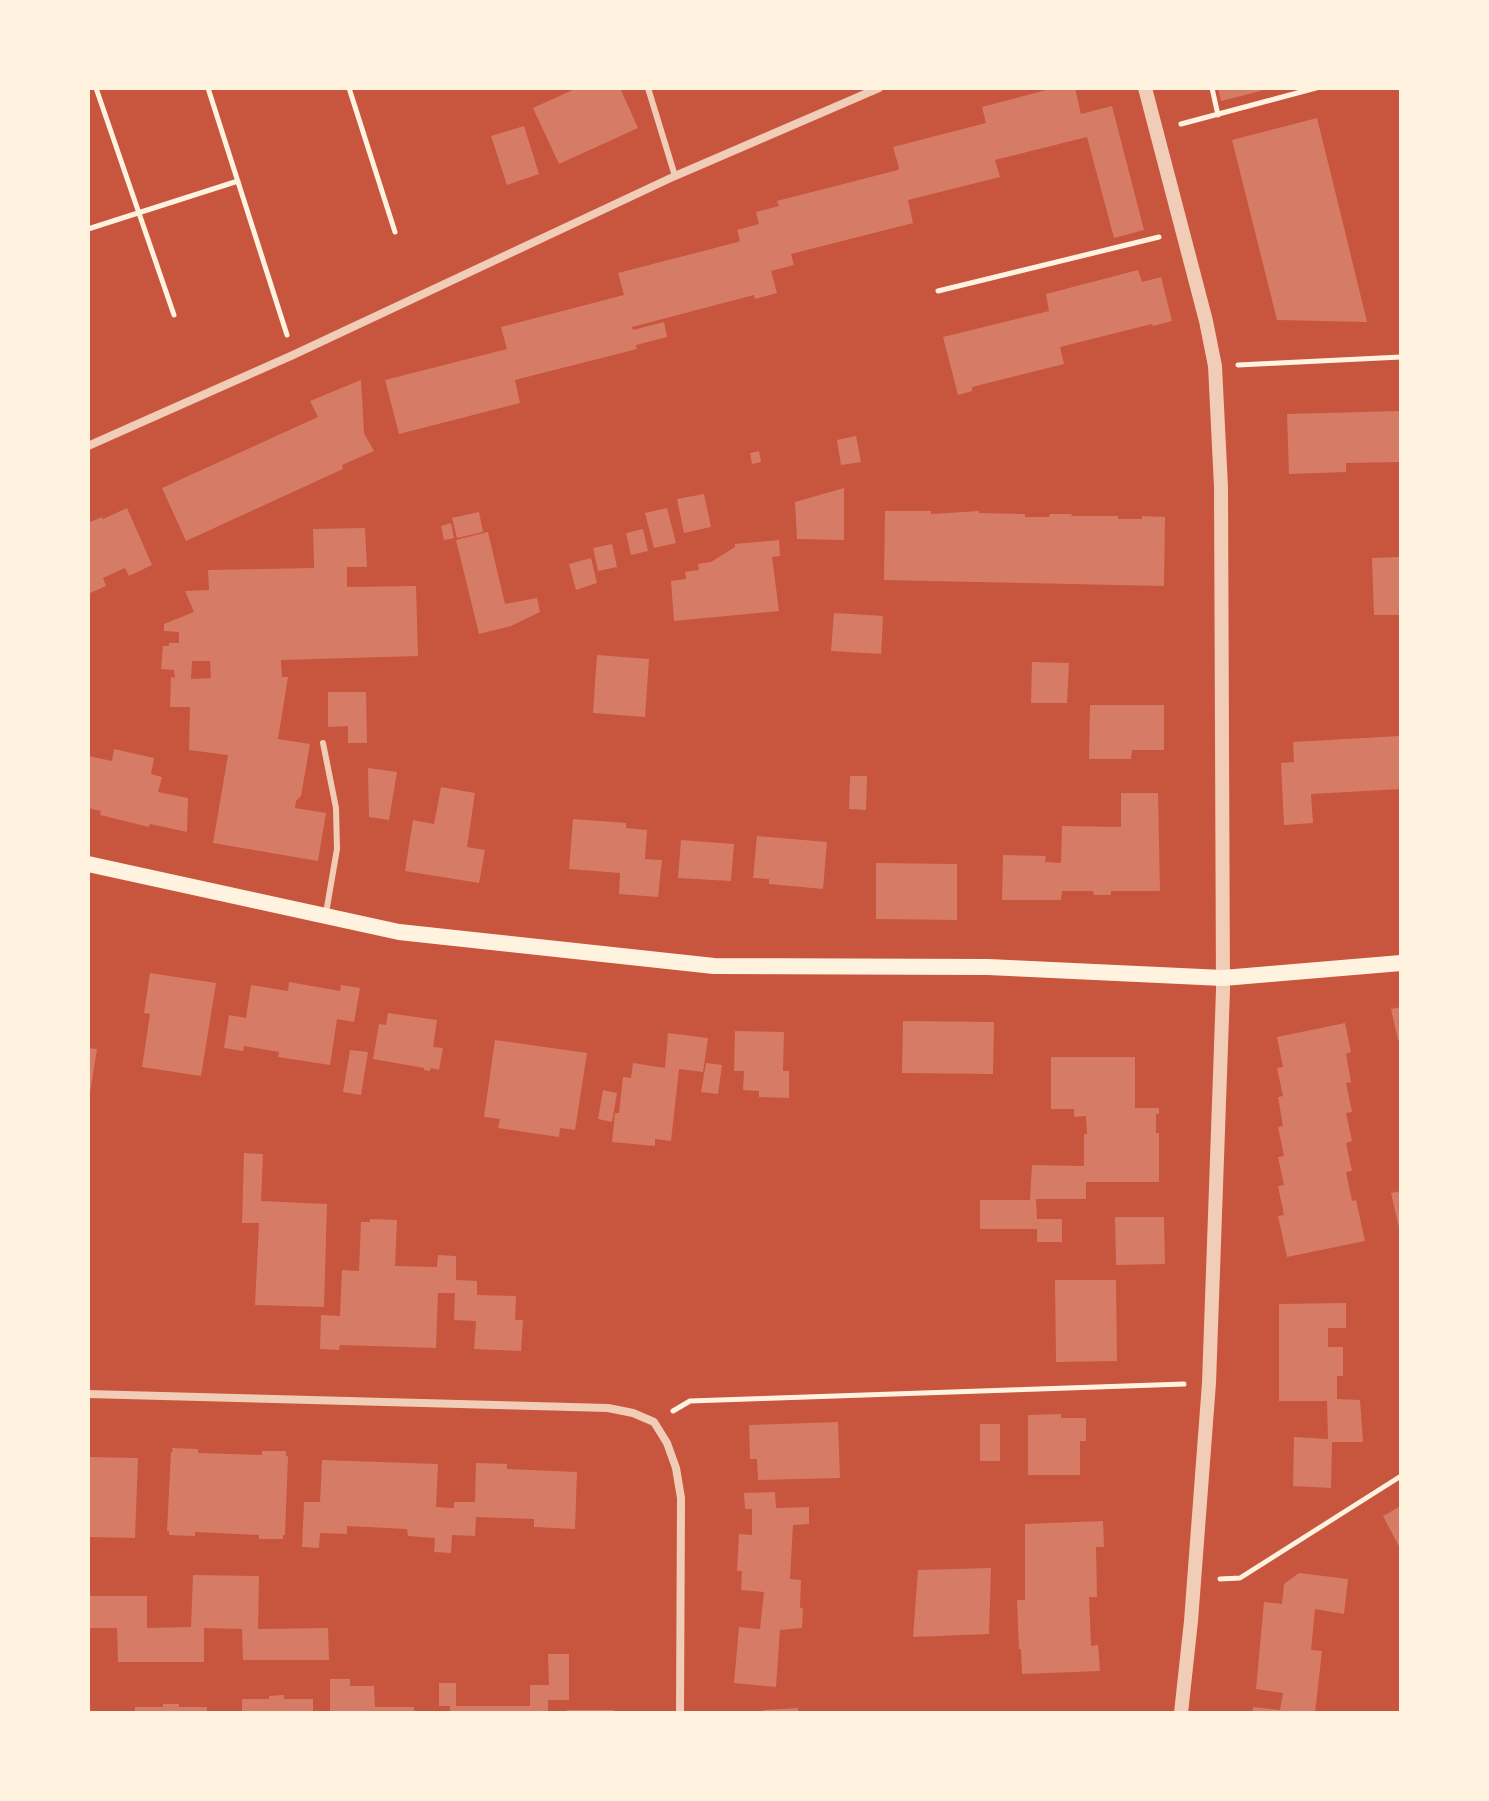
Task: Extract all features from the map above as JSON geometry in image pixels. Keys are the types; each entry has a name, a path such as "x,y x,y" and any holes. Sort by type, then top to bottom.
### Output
{"main road":[{"path":"88,864 399,932 714,966 988,967 1223,978 1401,963"}],"street":[{"path":"88,446 293,355 675,176 879,88"},
{"path":"1145,88 1215,366 1221,487 1223,978 1209,1383 1181,1713"},
{"path":"88,1394 608,1408 633,1413 654,1422 672,1456 681,1498 680,1713"}],"lane":[{"path":"648,88 675,176"},
{"path":"323,743 336,808 337,849 325,916"}],"path":[{"path":"96,88 174,315"},
{"path":"208,88 293,355"},
{"path":"349,88 395,232"},
{"path":"1212,88 1218,115"},
{"path":"1196,120 1316,88"},
{"path":"88,229 238,181"},
{"path":"938,291 1183,231"},
{"path":"1215,366 1401,357"},
{"path":"654,1422 690,1401 1209,1383"},
{"path":"1194,1580 1240,1578 1401,1476"}],"building":[{"path":"577,88 620,88 638,128 559,164 533,108"},
{"path":"1054,88 1075,88 1081,114 1112,106 1144,230 1114,238 1087,137 995,160 1000,177 908,200 913,223 791,254 794,265 771,271 777,293 755,299 754,295 632,327 633,330 664,322 667,337 636,345 637,349 515,380 520,403 399,434 385,380 507,349 501,327 624,295 618,273 738,242 737,230 759,224 756,212 779,206 777,201 898,170 893,147 986,123 982,107"},
{"path":"1218,88 1268,88 1268,89 1221,101"},
{"path":"1317,118 1367,322 1277,320 1232,140"},
{"path":"524,126 539,174 507,185 491,136"},
{"path":"1138,270 1142,282 1161,277 1172,321 1060,347 1064,364 972,387 972,391 958,395 943,337 1049,311 1046,294"},
{"path":"361,380 364,433 374,451 342,465 343,469 186,541 162,488 318,417 310,401"},
{"path":"1401,411 1401,462 1346,463 1346,472 1289,474 1287,414"},
{"path":"856,436 861,462 841,465 837,440"},
{"path":"759,451 761,462 752,464 750,453"},
{"path":"844,488 844,540 797,539 795,502"},
{"path":"704,494 711,527 684,533 677,499"},
{"path":"127,508 152,565 129,576 125,568 103,578 106,586 88,594 88,523"},
{"path":"667,508 676,543 654,548 645,513"},
{"path":"885,511 931,511 931,514 979,511 1025,514 1025,517 1072,514 1118,516 1118,519 1165,517 1164,586 884,580"},
{"path":"479,512 483,532 457,538 452,518"},
{"path":"451,523 454,538 444,540 441,526"},
{"path":"365,528 367,567 347,567 347,587 416,586 418,656 281,660 282,677 288,677 278,739 310,744 301,796 295,808 326,813 318,861 213,843 228,755 189,750 190,707 170,707 174,670 161,669 163,646 179,643 179,632 164,631 164,624 194,612 185,591 209,590 208,570 314,568 313,529","holes":["192,661 210,661 211,678 191,679"]},
{"path":"643,529 648,551 631,555 626,533"},
{"path":"488,532 505,604 537,598 540,612 511,626 479,634 456,540"},
{"path":"779,540 780,556 772,557 779,611 674,621 671,581 686,579 685,572 699,570 698,564 711,562 735,544"},
{"path":"612,544 617,567 598,571 593,548"},
{"path":"1401,557 1401,615 1374,615 1372,558"},
{"path":"591,558 597,583 576,590 569,564"},
{"path":"834,613 883,616 881,654 831,651"},
{"path":"597,655 649,659 645,717 593,713"},
{"path":"1032,662 1069,663 1067,703 1031,703"},
{"path":"328,692 366,692 367,743 348,743 348,726 328,727"},
{"path":"1090,705 1164,705 1164,750 1132,750 1131,759 1089,759"},
{"path":"1399,736 1401,789 1311,794 1313,823 1284,825 1281,763 1294,762 1293,742"},
{"path":"114,749 154,758 151,774 162,777 158,792 188,798 187,832 150,824 149,827 100,815 101,811 88,808 88,756 112,761"},
{"path":"368,768 397,772 389,820 369,817"},
{"path":"850,776 867,776 866,810 849,809"},
{"path":"441,787 475,793 467,847 485,850 479,883 405,871 413,820 434,824"},
{"path":"1121,793 1158,793 1160,891 1111,891 1111,895 1094,895 1093,891 1062,891 1061,900 1002,900 1003,855 1046,856 1045,862 1061,863 1062,826 1121,827"},
{"path":"573,819 626,823 626,828 647,830 645,859 662,860 658,897 619,894 620,873 569,869"},
{"path":"757,836 827,842 823,889 769,884 769,879 753,878"},
{"path":"681,840 734,844 731,881 678,878"},
{"path":"876,863 957,864 957,920 876,919"},
{"path":"150,973 216,983 201,1076 142,1067 150,1014 144,1013"},
{"path":"289,982 340,991 341,985 360,988 354,1022 337,1019 330,1065 278,1057 279,1052 244,1046 243,1051 224,1048 229,1015 246,1018 251,985 288,991"},
{"path":"1401,1007 1401,1039 1398,1040 1391,1009"},
{"path":"388,1013 437,1020 433,1047 443,1048 439,1070 424,1070 373,1059 379,1024 386,1025"},
{"path":"903,1021 994,1022 993,1074 902,1073"},
{"path":"1345,1023 1351,1052 1346,1054 1351,1082 1346,1083 1352,1112 1346,1113 1352,1141 1346,1143 1352,1171 1346,1172 1365,1241 1287,1257 1278,1216 1284,1215 1278,1186 1284,1185 1278,1157 1284,1156 1278,1127 1283,1126 1278,1097 1283,1096 1277,1068 1283,1067 1277,1037"},
{"path":"735,1031 784,1032 783,1071 789,1071 789,1098 759,1097 759,1091 743,1090 744,1071 734,1071"},
{"path":"668,1033 708,1038 703,1072 679,1069 671,1141 655,1139 655,1146 612,1142 623,1077 631,1078 633,1063 665,1068"},
{"path":"495,1040 587,1053 575,1130 560,1128 559,1137 498,1128 500,1119 484,1117"},
{"path":"88,1048 97,1049 90,1093 88,1093"},
{"path":"350,1050 368,1052 361,1095 343,1092"},
{"path":"1051,1057 1135,1057 1135,1108 1159,1108 1156,1133 1159,1133 1159,1182 1086,1182 1086,1199 1036,1199 1037,1219 1062,1219 1062,1242 1037,1242 1037,1229 980,1229 980,1200 1030,1200 1032,1165 1084,1166 1086,1116 1074,1117 1074,1109 1051,1109"},
{"path":"706,1063 722,1065 718,1094 701,1092"},
{"path":"603,1090 617,1093 612,1122 598,1119"},
{"path":"244,1153 263,1154 261,1201 327,1204 324,1307 255,1305 259,1223 242,1223"},
{"path":"1401,1191 1401,1232 1400,1232 1391,1193"},
{"path":"1115,1217 1164,1217 1165,1264 1116,1265"},
{"path":"370,1219 397,1220 395,1266 437,1267 438,1255 456,1256 456,1280 477,1281 477,1295 516,1296 515,1320 523,1320 521,1351 474,1349 476,1321 454,1320 455,1293 438,1293 436,1348 340,1345 339,1350 320,1349 321,1315 340,1316 342,1270 359,1271 361,1222 370,1222"},
{"path":"1055,1280 1116,1280 1117,1361 1056,1362"},
{"path":"1346,1303 1346,1328 1328,1328 1328,1347 1343,1347 1343,1376 1337,1376 1337,1399 1360,1400 1363,1442 1332,1442 1331,1488 1293,1486 1294,1437 1328,1439 1327,1401 1279,1401 1279,1304"},
{"path":"1061,1414 1061,1418 1086,1418 1086,1441 1080,1441 1080,1475 1028,1475 1028,1415"},
{"path":"838,1422 840,1478 758,1480 757,1459 750,1459 749,1425"},
{"path":"980,1424 1000,1424 1000,1461 980,1461"},
{"path":"172,1448 198,1449 198,1453 262,1455 262,1451 286,1451 283,1539 195,1532 195,1536 169,1535"},
{"path":"88,1457 138,1458 135,1538 88,1537"},
{"path":"322,1460 438,1464 436,1507 454,1508 454,1502 475,1502 476,1463 507,1464 507,1469 577,1472 575,1529 534,1527 534,1519 476,1517 475,1536 452,1535 451,1553 434,1552 435,1538 408,1536 407,1529 347,1526 347,1534 320,1533 319,1548 302,1547 304,1502 320,1502"},
{"path":"775,1492 776,1508 809,1507 809,1524 793,1525 790,1579 801,1580 802,1628 780,1630 776,1687 734,1683 739,1627 760,1629 764,1592 741,1590 742,1571 737,1571 739,1534 752,1535 752,1509 745,1509 744,1493"},
{"path":"1401,1506 1401,1550 1383,1516"},
{"path":"1103,1521 1104,1547 1096,1547 1097,1597 1089,1597 1091,1646 1098,1645 1100,1671 1022,1674 1017,1600 1025,1600 1025,1524"},
{"path":"991,1568 989,1634 913,1637 918,1570"},
{"path":"1299,1573 1348,1579 1344,1614 1315,1609 1311,1650 1322,1651 1315,1713 1252,1713 1253,1707 1280,1710 1283,1693 1256,1689 1264,1602 1282,1604 1284,1584"},
{"path":"193,1575 259,1576 258,1629 328,1628 329,1660 243,1660 242,1629 204,1628 204,1662 118,1662 117,1628 88,1628 88,1596 147,1596 147,1628 191,1627"},
{"path":"548,1654 569,1654 569,1700 548,1700 548,1713 450,1713 450,1706 439,1706 439,1683 456,1683 456,1706 530,1706 530,1685 549,1685"},
{"path":"330,1679 350,1679 350,1686 374,1686 375,1707 414,1707 414,1713 330,1713"},
{"path":"284,1695 284,1699 313,1699 313,1713 242,1713 242,1699 269,1699 269,1696"},
{"path":"163,1704 207,1707 207,1713 135,1713 135,1707 163,1707"},
{"path":"798,1708 798,1713 764,1713 764,1710"},
{"path":"567,1710 614,1710 614,1713 567,1713"}]}
